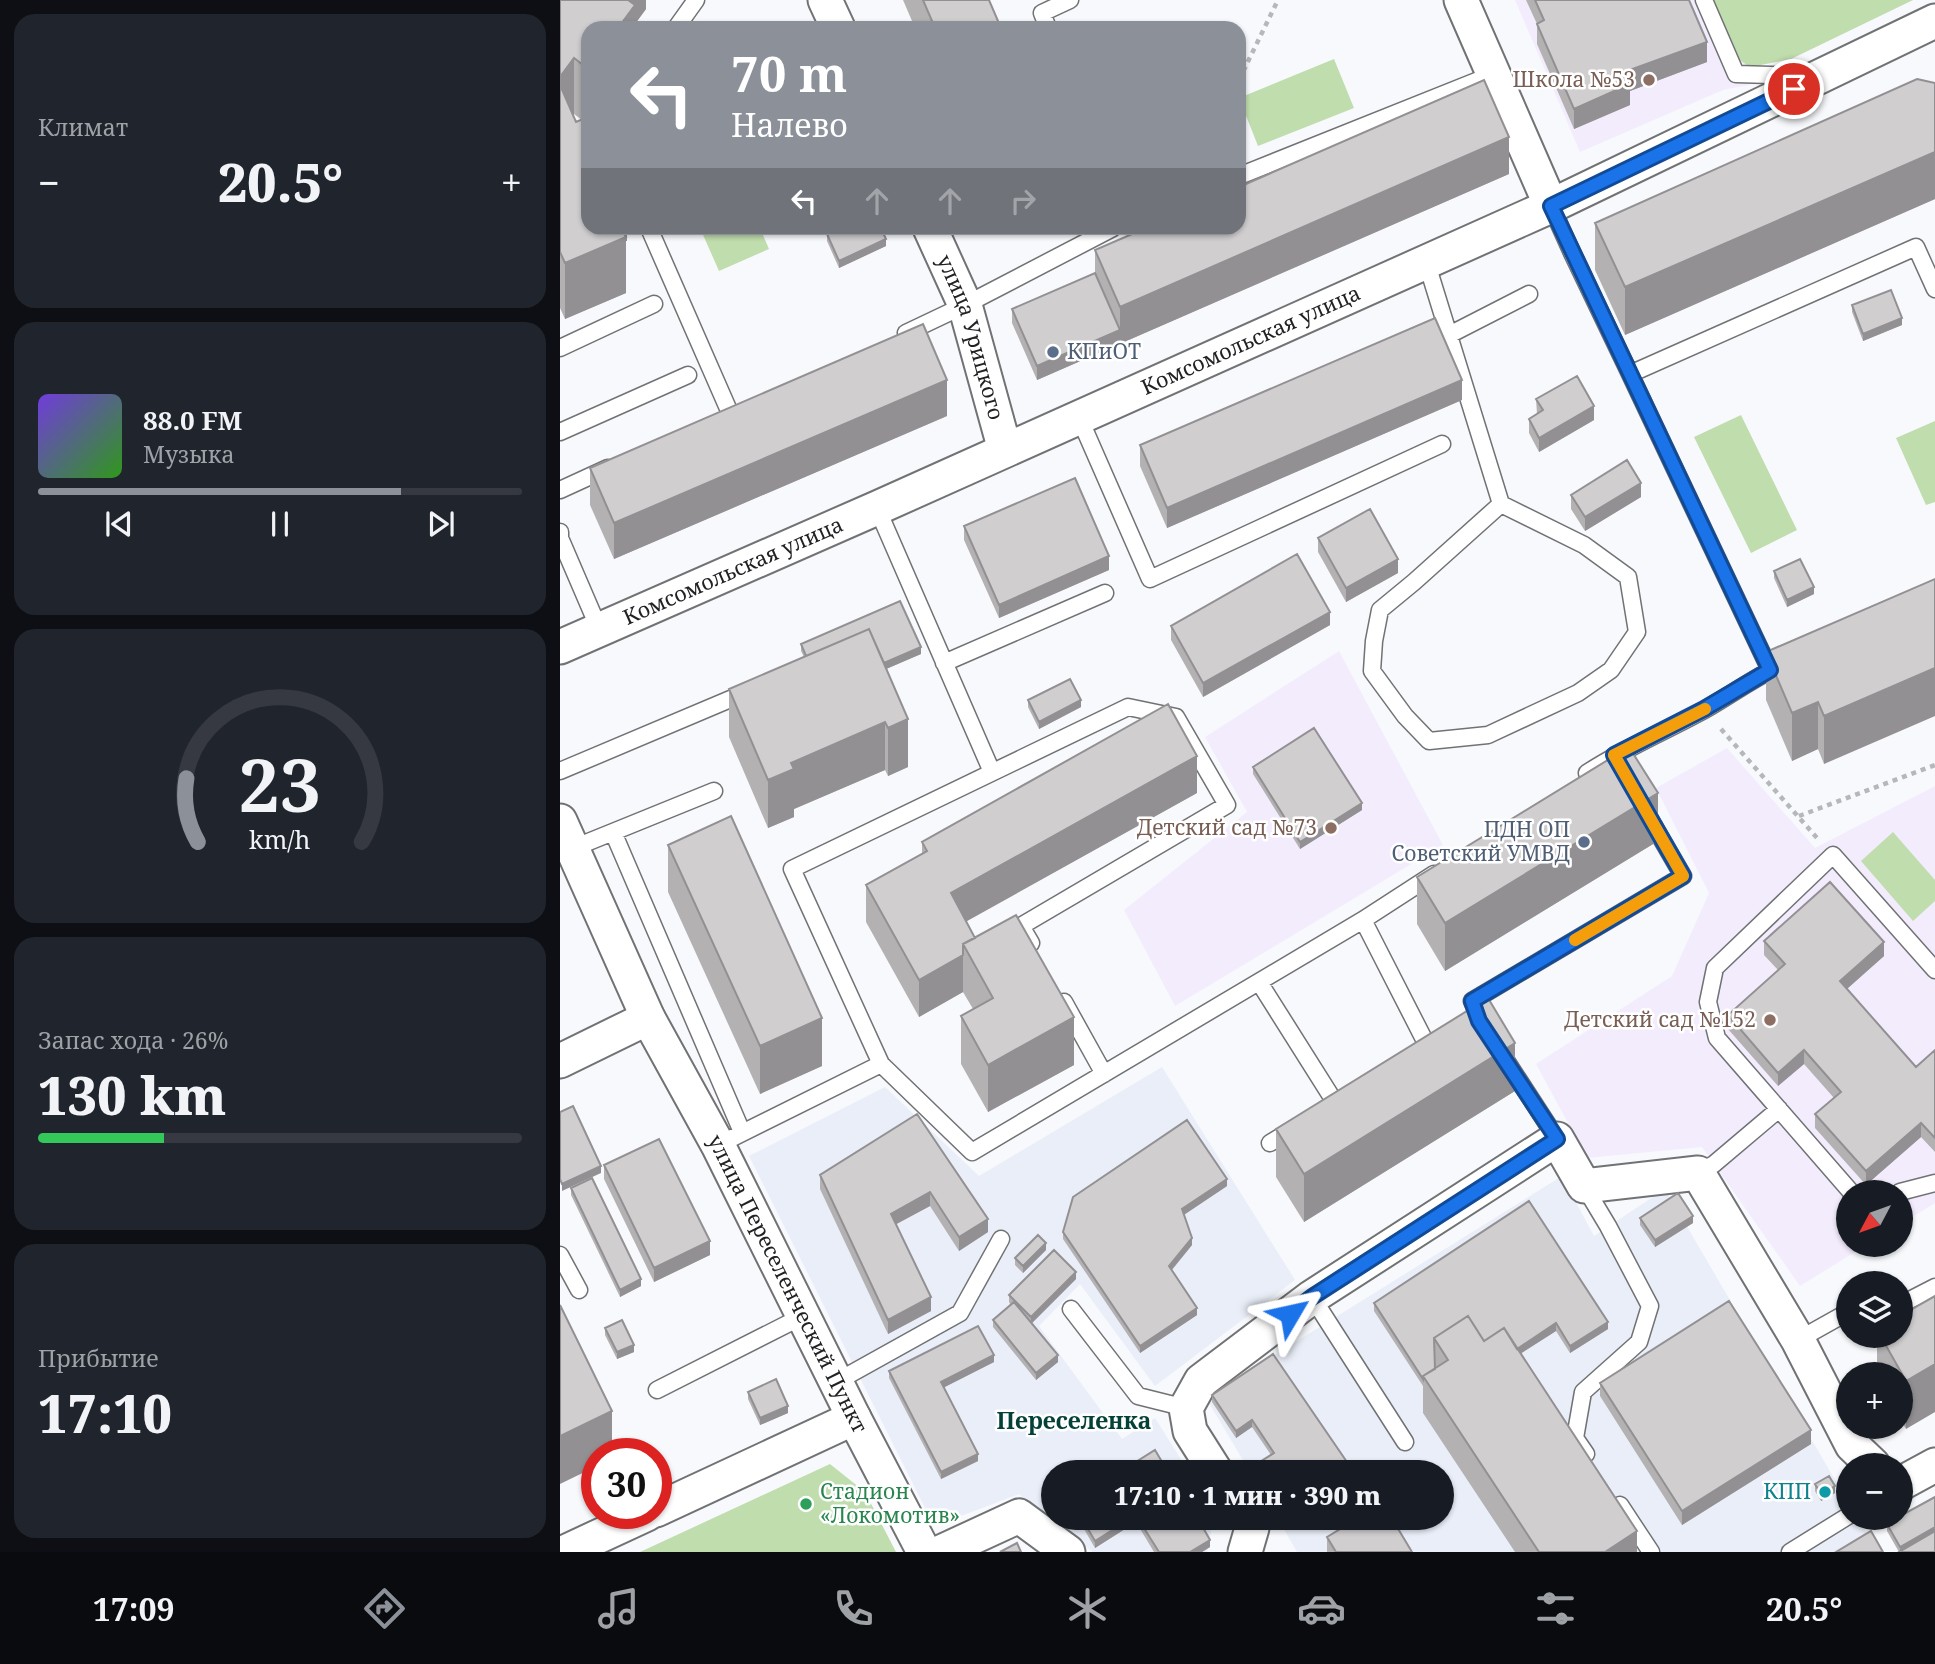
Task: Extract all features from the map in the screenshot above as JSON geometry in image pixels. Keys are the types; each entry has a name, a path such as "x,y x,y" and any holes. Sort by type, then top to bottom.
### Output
{"street":[{"path":"825,0 835,21"},
{"path":"1461,0 1551,206"},
{"name":"Комсомольская улица","path":"560,647 1551,206 1935,21"},
{"name":"улица Урицкого","path":"933,235 965,306 1005,450"},
{"name":"улица Переселенческий Пункт","path":"566,835 648,1018 730,1139 803,1316 924,1552"},
{"path":"560,1061 648,1018"},
{"path":"1209,1460 1190,1430 1186,1408 1200,1381 1312,1297 1557,1139 1584,1186 1698,1174 1798,1340 1852,1444 1861,1453"},
{"path":"672,1503 854,1418"},
{"path":"1913,1477 1935,1465"},
{"path":"941,1552 1019,1516 1068,1552"},
{"path":"565,1552 615,1529"},
{"path":"1245,1552 1251,1530"}],"lane":[{"path":"681,21 696,0"},
{"path":"1045,21 1042,13 1070,0"},
{"path":"1704,0 1736,74 1819,77"},
{"path":"1246,173 1494,74"},
{"path":"1551,206 1770,670"},
{"path":"652,235 731,413"},
{"path":"891,339 965,306 1100,235"},
{"path":"1630,374 1916,247 1935,289"},
{"path":"1426,261 1501,504 1584,545 1629,577 1637,632 1611,670 1578,693 1488,735 1429,741 1405,716 1372,671 1380,610 1501,504"},
{"path":"1449,335 1529,294"},
{"path":"560,348 654,304"},
{"path":"560,432 688,375"},
{"path":"1079,417 1150,579 1442,444"},
{"path":"560,489 621,462"},
{"path":"877,508 992,772"},
{"path":"560,532 600,631"},
{"path":"944,663 1105,593"},
{"path":"1569,785 1618,761 1770,670 1794,659"},
{"path":"560,771 752,689"},
{"path":"1040,960 1021,926 1227,806 1176,717 1128,707 792,869 881,1064 972,1152 1363,920 1443,868"},
{"path":"566,835 613,832 714,791"},
{"path":"1557,1139 1474,1024 1472,1001 1683,876 1642,804"},
{"path":"613,832 730,1139 881,1064"},
{"path":"1840,1180 1717,1038 1708,1002 1715,968 1833,855 1935,970"},
{"path":"1363,920 1428,1050"},
{"path":"1259,982 1336,1104"},
{"path":"1053,983 1104,1074"},
{"path":"1698,1174 1779,1110"},
{"path":"1270,1143 1303,1124"},
{"path":"1913,1189 1935,1183"},
{"path":"1584,1186 1650,1306 1639,1342 1583,1392 1575,1438 1598,1472"},
{"path":"836,1382 960,1313 1001,1239"},
{"path":"560,1255 579,1290"},
{"path":"1913,1298 1935,1287"},
{"path":"1312,1297 1405,1442"},
{"path":"1071,1309 1138,1396 1186,1408"},
{"path":"657,1390 803,1316"},
{"path":"1798,1340 1836,1319"},
{"path":"1613,1495 1651,1552"},
{"path":"1790,1552 1836,1523"}],"path":[{"path":"1246,66 1278,0"},
{"path":"1704,709 1833,855"},
{"path":"1798,816 1935,765"}],"shaded area":[{"name":"Школа №53","path":"1515,0 1913,0 1791,59 1750,67 1749,85 1723,90 1580,152"},
{"name":"Детский сад №73","path":"1339,651 1443,845 1175,1006 1124,910 1247,812 1205,737"},
{"name":"Детский сад №152","path":"1727,748 1815,848 1935,786 1935,1203 1913,1217 1913,1180 1836,1180 1836,1257 1847,1257 1800,1286 1702,1147 1587,1158 1536,1064 1672,976 1709,893 1656,788"},
{"name":"Переселенка","path":"1162,1067 1295,1280 1155,1386 1080,1284 1039,1326 1122,1439 1155,1418 1181,1460 1041,1460 1041,1511 1019,1494 934,1526 749,1156 885,1087 979,1176"},
{"path":"1562,1176 1594,1236 1665,1189 1836,1481 1836,1530 1865,1530 1868,1535 1840,1552 1297,1552 1284,1530 1454,1530 1454,1460 1243,1460 1206,1398"},
{"name":"Переселенка","path":"1065,1530 1211,1530 1207,1552 1093,1552"}],"green space":[{"path":"1712,0 1913,0 1791,59 1750,67 1738,59"},
{"path":"1334,59 1354,108 1258,146 1246,116 1246,95"},
{"path":"703,235 763,235 769,249 719,271"},
{"path":"1741,415 1797,530 1751,553 1694,437"},
{"path":"1935,421 1935,502 1926,505 1896,438"},
{"path":"1893,832 1935,880 1935,901 1913,921 1861,861"},
{"name":"Стадион «Локомотив»","path":"830,1464 865,1492 896,1552 640,1552"}],"building":[{"path":"560,0 628,0 635,5 623,21 581,21 581,64 574,58 560,77"},
{"path":"923,0 989,0 998,21 932,21"},
{"path":"1535,0 1689,0 1707,42 1624,72 1630,84 1574,109 1537,24 1544,20"},
{"path":"1917,79 1935,83 1935,152 1625,287 1595,223"},
{"path":"1484,80 1509,137 1120,307 1095,250 1130,235 1246,235 1246,184"},
{"path":"560,85 576,122 581,120 581,235 626,237 565,263 560,252"},
{"path":"827,235 884,235 886,239 839,261"},
{"path":"1095,273 1120,330 1037,366 1012,309"},
{"path":"1891,290 1902,318 1863,334 1852,305"},
{"path":"1435,318 1462,380 1167,508 1140,445"},
{"path":"923,324 947,380 614,523 590,468"},
{"path":"1577,376 1594,406 1539,438 1529,419 1543,410 1536,399"},
{"path":"1627,460 1641,483 1585,517 1571,495"},
{"path":"1075,478 1109,556 999,605 964,526"},
{"path":"1370,509 1398,559 1346,588 1318,538"},
{"path":"1297,554 1330,612 1203,683 1171,626"},
{"path":"1800,559 1814,587 1787,600 1774,571"},
{"path":"1935,579 1935,668 1824,716 1818,702 1792,713 1766,652"},
{"path":"900,601 921,647 884,663 869,629 806,656 801,644"},
{"path":"869,629 908,719 888,728 885,722 791,763 794,769 768,780 729,689"},
{"path":"1070,679 1081,700 1039,722 1028,700"},
{"path":"1168,704 1197,756 951,893 975,938 963,944 963,955 919,980 866,885 927,851 922,842"},
{"path":"1314,728 1362,803 1300,842 1253,767"},
{"path":"1629,747 1658,793 1445,923 1417,877"},
{"path":"731,816 822,1018 760,1046 668,845"},
{"path":"1830,882 1884,942 1840,981 1916,1067 1935,1050 1935,1138 1921,1123 1866,1171 1815,1114 1841,1092 1804,1050 1778,1073 1728,1015 1785,964 1764,941"},
{"path":"1016,915 1074,1017 988,1065 961,1016 993,998 963,944"},
{"path":"1488,998 1515,1043 1304,1174 1276,1129"},
{"path":"573,1106 601,1166 562,1184 560,1112"},
{"path":"917,1114 988,1219 959,1237 930,1192 891,1214 931,1297 888,1320 820,1175"},
{"path":"1187,1120 1227,1179 1182,1209 1192,1238 1169,1266 1197,1308 1140,1346 1063,1232 1073,1197"},
{"path":"659,1139 710,1241 654,1268 604,1165"},
{"path":"592,1178 641,1279 620,1290 571,1188"},
{"path":"1678,1193 1693,1216 1655,1240 1640,1218"},
{"path":"1529,1201 1608,1322 1570,1346 1556,1323 1517,1349 1504,1328 1484,1341 1468,1316 1434,1338 1435,1369 1423,1376 1423,1379 1374,1303"},
{"path":"1038,1235 1046,1243 1023,1266 1015,1258"},
{"path":"1054,1250 1076,1272 1031,1317 1009,1295"},
{"path":"1935,1296 1935,1364 1913,1377 1913,1362 1895,1362 1887,1348 1913,1348 1913,1309"},
{"path":"1729,1301 1811,1430 1682,1511 1600,1383"},
{"path":"1014,1302 1058,1355 1036,1373 993,1320"},
{"path":"560,1305 612,1411 560,1436"},
{"path":"1468,1316 1484,1341 1504,1328 1637,1531 1605,1552 1539,1552 1423,1376 1448,1360 1434,1338"},
{"path":"622,1320 634,1345 617,1352 605,1328"},
{"path":"978,1326 994,1355 941,1382 978,1454 941,1472 889,1371"},
{"path":"1273,1354 1346,1460 1263,1460 1274,1453 1252,1420 1236,1431 1212,1395"},
{"path":"776,1379 788,1406 760,1418 748,1392"},
{"path":"1155,1450 1161,1460 1139,1460"},
{"path":"1829,1476 1835,1486 1821,1494 1815,1484"},
{"path":"1935,1497 1935,1527 1900,1547 1890,1530 1913,1530 1913,1509"},
{"path":"1089,1530 1112,1530 1095,1541"},
{"path":"1145,1530 1204,1530 1210,1540 1190,1552 1159,1552"},
{"path":"1339,1530 1399,1530 1412,1552 1336,1552 1327,1537"},
{"path":"1871,1531 1883,1552 1836,1552"},
{"path":"1935,1531 1935,1552 1899,1552"},
{"path":"1017,1543 1021,1552 1000,1552"}],"slow traffic":[{"path":"1575,940 1683,876 1614,755 1705,709"}],"place":[{"name":"Школа №53","path":"1649,80"},
{"name":"КПиОТ","path":"1053,352"},
{"name":"Детский сад №73","path":"1331,828"},
{"name":"ПДН ОП Советский УМВД","path":"1584,842"},
{"name":"Детский сад №152","path":"1770,1020"},
{"name":"КПП","path":"1825,1492"},
{"name":"Стадион «Локомотив»","path":"806,1504"}],"district":[{"name":"Переселенка","path":"1074,1421"}],"route":[{"path":"1290,1314 1312,1297 1557,1139 1479,1021 1472,1001 1683,876 1614,755 1704,709 1770,670 1551,206 1794,89"}]}
